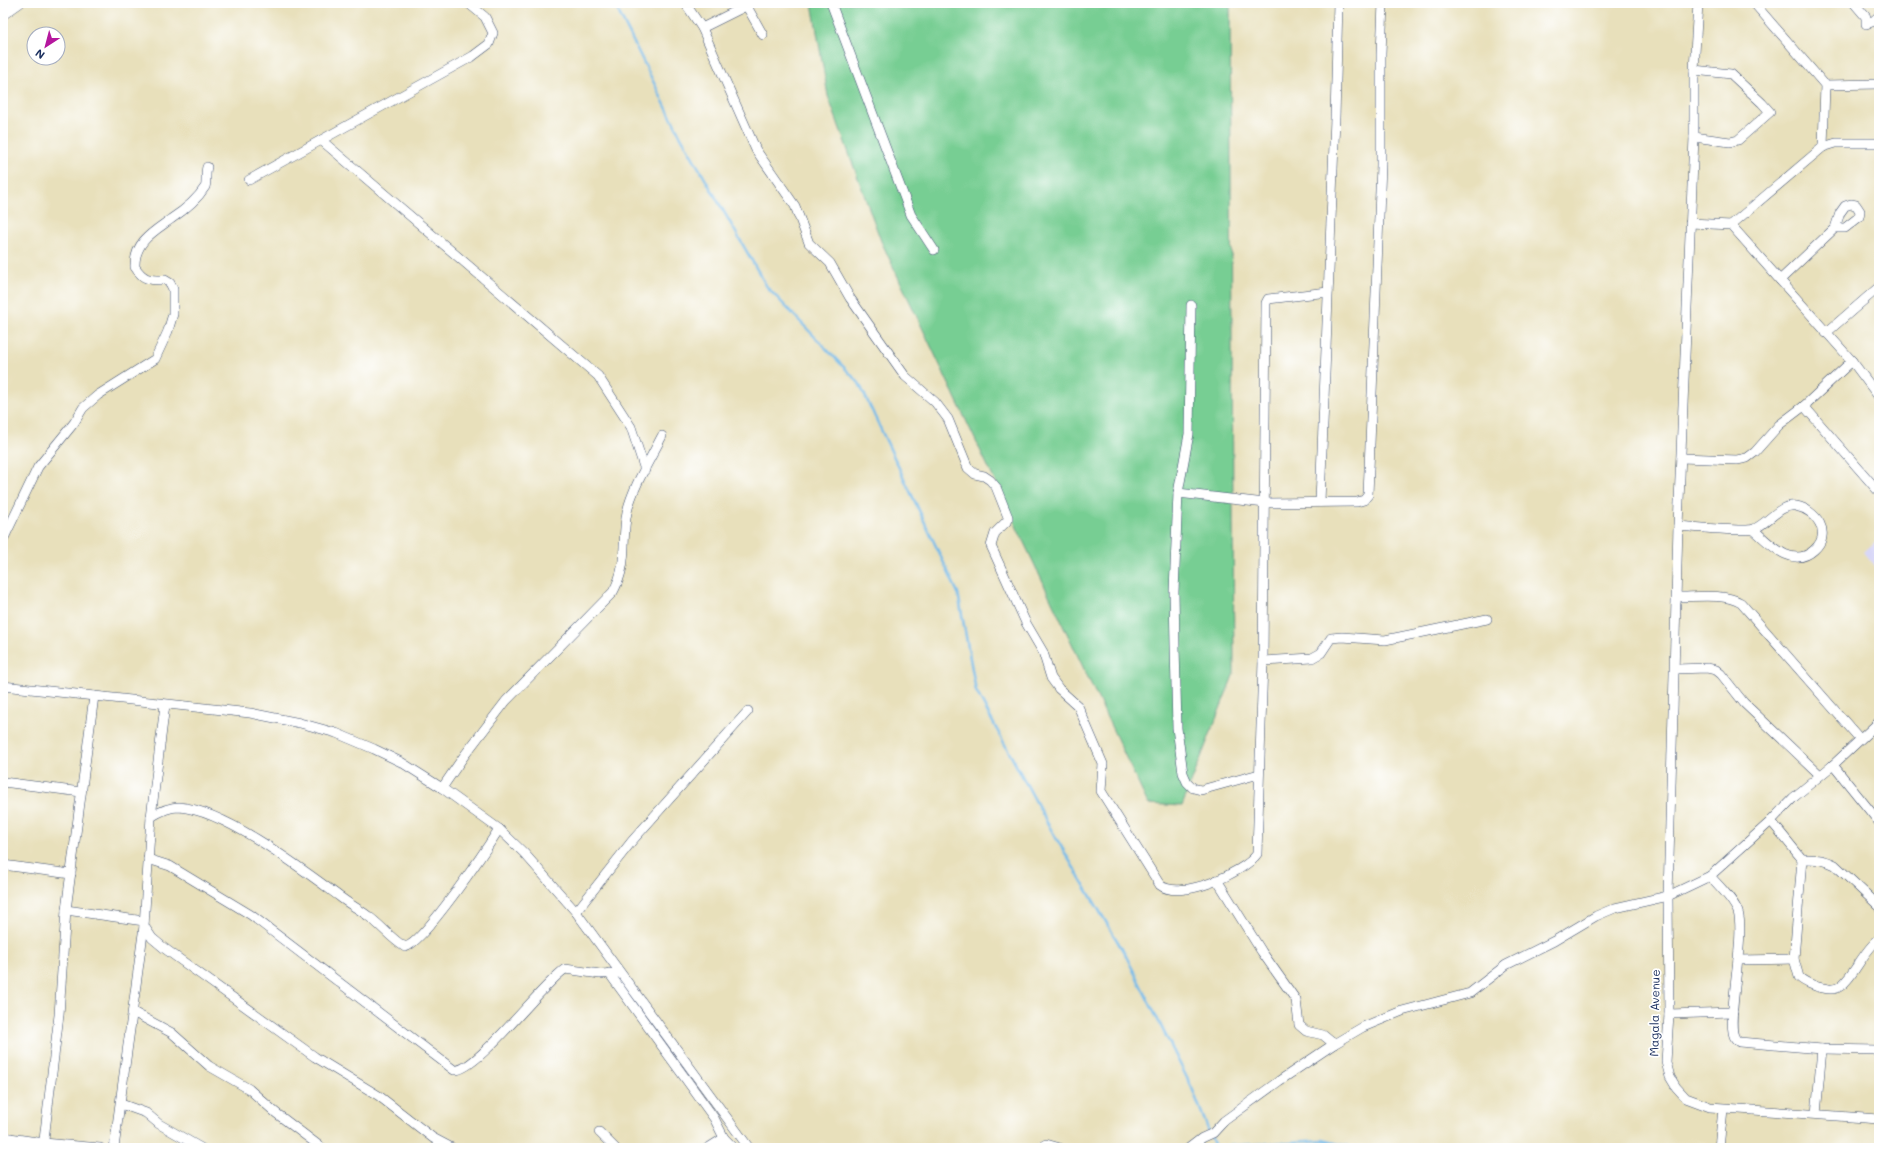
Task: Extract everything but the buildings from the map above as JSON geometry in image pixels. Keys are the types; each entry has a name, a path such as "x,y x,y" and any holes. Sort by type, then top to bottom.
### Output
{"street":[{"path":"3,15 20,3"},
{"path":"250,180 473,56 489,44 493,33 485,17 468,3"},
{"path":"685,3 702,28 756,150 795,206 809,243 830,263 850,298 905,376 935,402 948,419 968,468 975,474 984,476 990,480 996,487 1008,520 995,533 991,546 1026,623 1043,652 1051,678 1059,689 1078,706 1103,764 1101,791 1160,885 1165,889 1174,891 1210,884 1252,861 1257,854 1263,661 1266,301 1268,299 1328,292"},
{"path":"831,3 911,216 934,250"},
{"path":"1320,502 1338,3"},
{"path":"1178,493 1265,503 1357,502 1364,500 1368,495 1380,172 1383,3"},
{"name":"Magala Avenue","path":"1698,3 1694,70 1694,137 1678,526 1668,896 1669,1014 1666,1062 1670,1076 1676,1087 1686,1098 1698,1104 1723,1110 1816,1114 1879,1119"},
{"path":"1754,3 1825,85 1823,146"},
{"path":"1854,3 1866,17 1866,24 1872,22 1879,16"},
{"path":"702,28 746,4 763,35"},
{"path":"1694,70 1731,74 1762,102 1770,112 1738,140 1730,142 1694,137"},
{"path":"1825,85 1879,84"},
{"path":"321,140 598,376 631,426 645,470"},
{"path":"1731,225 1823,146 1836,143 1879,143"},
{"path":"3,540 38,467 74,423 83,408 98,395 155,359 168,331 173,314 173,289 170,283 165,280 150,281 145,278 135,267 134,260 137,250 150,233 185,209 205,187 207,167"},
{"path":"1690,222 1731,225 1826,333 1876,386 1879,397"},
{"path":"1780,280 1835,228"},
{"path":"1826,333 1879,287"},
{"path":"1191,305 1189,434 1178,493 1174,646 1177,728 1183,773 1187,782 1193,788 1201,790 1259,774"},
{"path":"1681,458 1737,460 1747,458 1756,452 1779,425 1804,406 1852,361"},
{"path":"1804,406 1879,492"},
{"path":"442,788 464,756 506,701 613,592 624,563 624,534 627,510 662,436"},
{"path":"1678,526 1753,529 1769,521 1780,510 1788,506 1796,506 1810,514 1821,525 1824,531 1823,539 1813,552 1807,556 1795,558 1775,549 1753,529"},
{"path":"1677,597 1726,598 1734,599 1741,603 1860,739"},
{"path":"1263,661 1312,658 1321,653 1331,638 1342,637 1385,640 1486,619"},
{"path":"1675,669 1707,668 1716,670 1722,674 1744,703 1820,776"},
{"path":"3,686 165,705 250,713 300,723 336,733 401,762 442,788 499,829 524,853 576,912 619,973 749,1148"},
{"path":"44,1146 59,1015 66,910 80,792 94,696"},
{"path":"114,1148 144,923 151,817 165,705"},
{"path":"576,912 632,841 748,711"},
{"path":"1189,1148 1202,1138 1213,1133 1224,1121 1279,1081 1334,1044 1363,1028 1402,1011 1470,993 1506,965 1554,941 1602,913 1615,908 1668,896 1710,876 1771,821 1793,798 1833,765 1879,722"},
{"path":"1833,765 1878,819"},
{"path":"3,782 80,792"},
{"path":"151,817 161,810 178,807 205,813 243,832 313,877 368,916 405,947 413,943 436,916 470,873 499,829"},
{"path":"1771,821 1802,859 1794,959 1799,977 1803,981 1829,990 1836,989 1846,981 1871,944 1879,939"},
{"path":"148,859 170,866 252,915 454,1070 461,1069 490,1046 562,971 572,968 609,974 619,973"},
{"path":"1802,859 1817,859 1827,861 1835,865 1879,906"},
{"path":"3,865 71,874"},
{"path":"1710,876 1738,912 1738,960 1733,1012 1733,1034 1735,1038 1739,1042 1822,1049 1879,1050"},
{"path":"1217,880 1262,952 1296,1000 1299,1026 1306,1032 1323,1035 1334,1044"},
{"path":"66,910 144,923 161,946 316,1057 379,1096 433,1138 452,1148"},
{"path":"1738,960 1794,959"},
{"path":"609,974 714,1118 724,1138 734,1148"},
{"path":"133,1012 172,1033 209,1066 249,1089 276,1113 322,1148"},
{"path":"1669,1014 1733,1012"},
{"path":"1816,1114 1822,1049"},
{"path":"120,1104 146,1113 159,1124 201,1148"},
{"path":"1718,1148 1723,1110"},
{"path":"599,1132 615,1148"},
{"path":"8,1148 7,1137 44,1146 100,1148"},
{"path":"708,1148 724,1138"},
{"path":"1039,1148 1046,1144 1060,1148"}],"shaded area":[{"path":"1879,538 1879,571 1864,552"}],"green space":[{"path":"812,3 1230,3 1234,673 1182,806 1148,804 881,241 828,96"}],"waterway":[{"path":"614,3 680,135 767,287 859,383 958,593 976,691 1049,826 1125,954 1192,1088 1215,1147 1323,1140 1354,1148"}]}
